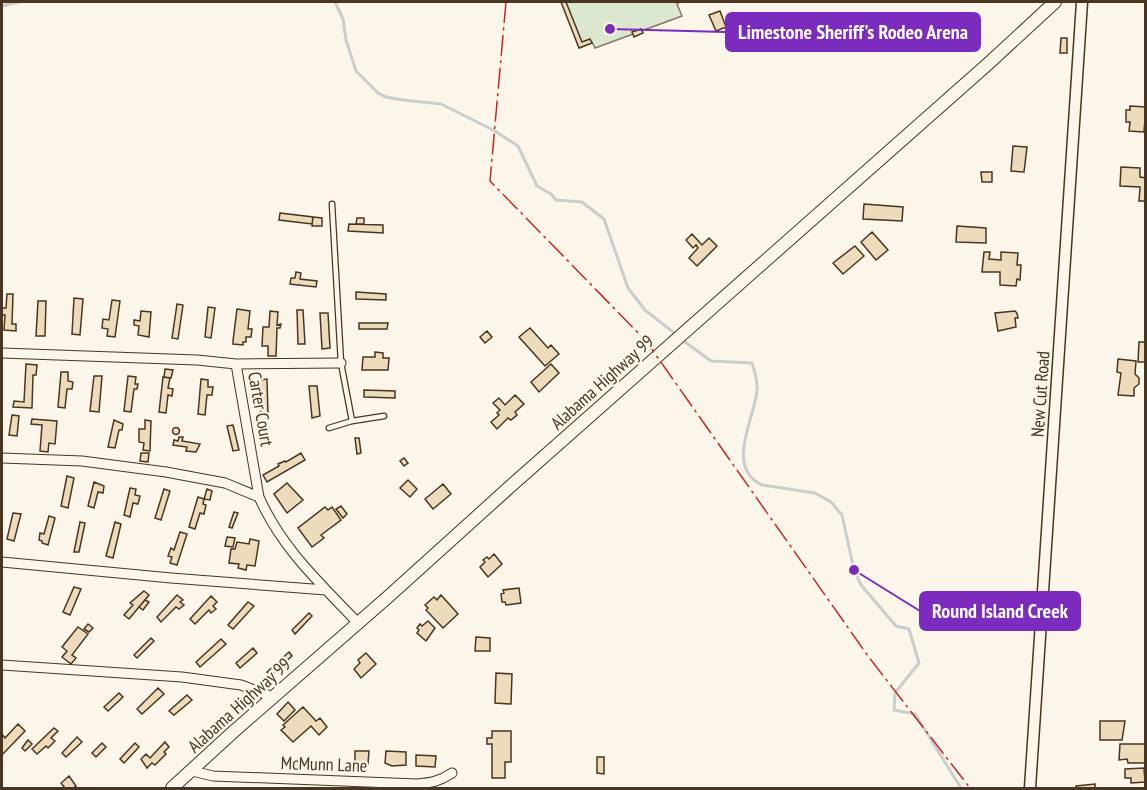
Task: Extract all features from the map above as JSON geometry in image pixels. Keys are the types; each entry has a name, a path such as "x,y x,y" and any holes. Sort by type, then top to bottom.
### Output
{"main road":[{"name":"Alabama Highway 99","path":"172,789 273,696 1055,2"}],"street":[{"name":"New Cut Road","path":"1030,789 1082,2"},
{"name":"Carter Court","path":"2,353 197,360 236,364 259,497 266,513 292,554 358,622"},
{"path":"236,364 340,363"},
{"path":"2,458 82,461 166,472 225,483 259,497"},
{"path":"2,562 171,579 326,590"},
{"path":"2,665 182,677 241,685 273,696"},
{"name":"McMunn Lane","path":"192,771 213,776 417,784 441,780 452,773"}],"lane":[{"path":"332,204 340,363 352,421"},
{"path":"329,428 352,421 384,416"}],"green space":[{"path":"563,2 680,2 677,4 682,16 595,48 592,42 580,48"}],"building":[{"path":"561,2 566,2 582,42 590,39 592,43 579,48"},
{"path":"720,11 726,27 716,31 709,15"},
{"path":"641,29 643,33 634,37 632,32"},
{"path":"1061,38 1067,38 1067,53 1060,53"},
{"path":"1130,106 1146,107 1144,132 1129,131 1130,122 1126,122 1126,110 1130,110"},
{"path":"1013,146 1027,147 1024,172 1011,171"},
{"path":"1121,167 1140,168 1140,177 1146,178 1146,201 1139,201 1140,187 1120,186"},
{"path":"981,172 992,172 992,182 982,182"},
{"path":"864,204 903,207 902,221 863,219"},
{"path":"280,213 313,217 312,224 279,220"},
{"path":"313,217 322,218 322,226 312,226"},
{"path":"357,218 364,218 364,224 356,224"},
{"path":"349,224 383,225 383,233 348,231"},
{"path":"957,226 986,228 986,243 956,242"},
{"path":"872,232 888,250 876,260 861,242"},
{"path":"692,234 702,245 709,238 717,246 697,266 689,258 698,248 696,245 693,248 686,240"},
{"path":"855,246 864,256 843,274 833,263"},
{"path":"984,252 990,252 989,259 1001,260 1001,252 1018,253 1017,265 1021,265 1020,280 1017,279 1016,286 1000,285 1000,272 982,272"},
{"path":"296,272 301,273 300,279 317,281 316,287 290,284"},
{"path":"356,292 386,294 386,300 356,299"},
{"path":"7,294 13,294 12,324 16,324 16,331 4,330 5,315 2,315 2,308 6,308"},
{"path":"74,298 83,299 80,335 72,334"},
{"path":"112,300 120,301 115,337 107,336 108,329 102,328 103,319 109,320"},
{"path":"38,301 46,301 45,336 36,336"},
{"path":"177,304 183,305 178,339 172,338"},
{"path":"208,307 215,308 211,338 205,337"},
{"path":"237,309 250,311 248,329 252,329 251,337 246,337 243,345 233,344"},
{"path":"297,310 303,310 305,344 298,344"},
{"path":"141,311 151,312 149,337 138,335 139,326 134,325 134,320 140,321"},
{"path":"270,311 278,312 277,325 281,324 280,328 277,328 276,356 268,356 268,346 262,346 263,327 269,327"},
{"path":"1015,311 1018,318 1015,318 1016,327 998,331 995,313"},
{"path":"320,313 328,313 330,348 322,349"},
{"path":"359,323 388,323 387,329 359,329"},
{"path":"530,328 548,348 551,345 559,354 545,366 519,337"},
{"path":"487,331 492,337 485,343 480,337"},
{"path":"1139,342 1146,342 1146,362 1138,362"},
{"path":"375,352 383,353 383,358 389,358 388,370 362,370 363,357 375,357"},
{"path":"1118,359 1136,361 1135,374 1139,378 1139,384 1134,388 1134,396 1118,395 1121,373 1117,372"},
{"path":"26,364 37,365 36,375 33,375 32,408 13,407 14,401 24,402"},
{"path":"551,364 559,373 539,392 531,382"},
{"path":"165,369 173,370 171,378 164,377"},
{"path":"61,372 68,372 68,381 73,382 72,389 67,389 65,408 58,407"},
{"path":"94,376 102,376 99,412 90,411"},
{"path":"128,376 136,377 135,384 138,384 137,389 134,389 131,412 124,411"},
{"path":"163,377 170,378 168,388 173,389 172,396 168,395 166,413 159,412"},
{"path":"201,379 208,380 208,387 213,387 212,395 207,395 205,415 198,414"},
{"path":"267,379 268,415 261,415 260,380"},
{"path":"309,386 317,386 320,416 312,418"},
{"path":"364,390 395,391 395,398 364,397"},
{"path":"515,395 524,404 515,412 517,415 511,420 508,418 497,429 491,422 499,415 497,413 500,410 493,403 499,398 505,405"},
{"path":"12,415 19,416 17,436 9,435"},
{"path":"32,419 57,421 55,444 49,443 48,452 40,451 42,425 31,424"},
{"path":"114,420 123,424 122,430 119,430 115,448 108,447"},
{"path":"145,420 151,421 150,451 143,450 144,443 139,442 139,429 145,429"},
{"path":"233,425 239,450 233,451 227,426"},
{"path":"176,428 179,431 176,434 173,431"},
{"path":"179,437 183,437 182,441 200,444 196,452 186,451 187,447 173,445 174,440 178,441"},
{"path":"355,438 359,438 361,453 357,454"},
{"path":"141,453 149,453 148,462 140,461"},
{"path":"301,453 305,460 267,482 263,475 279,466 278,464"},
{"path":"404,458 408,463 404,466 400,461"},
{"path":"67,476 74,478 68,508 61,506"},
{"path":"408,480 417,489 410,497 400,488"},
{"path":"94,482 104,486 103,493 98,492 94,508 88,506"},
{"path":"287,483 303,500 287,513 274,494"},
{"path":"443,484 451,494 433,509 425,499"},
{"path":"130,488 136,489 135,495 140,496 138,504 133,503 130,517 124,515"},
{"path":"164,489 170,491 161,520 155,518"},
{"path":"207,489 212,491 210,500 204,499"},
{"path":"198,497 204,499 203,504 206,505 204,514 200,513 195,529 189,527"},
{"path":"341,506 347,514 343,518 336,509"},
{"path":"325,507 328,510 332,507 341,520 321,535 324,538 312,547 298,528"},
{"path":"234,512 238,513 232,528 229,527"},
{"path":"13,513 21,514 14,541 7,539"},
{"path":"49,516 55,518 48,545 39,540 40,533 44,534"},
{"path":"80,522 85,523 79,552 74,552"},
{"path":"115,522 121,524 113,558 106,556"},
{"path":"180,532 187,534 177,565 170,563 172,557 168,556 171,548 174,550"},
{"path":"227,537 235,538 233,547 225,546"},
{"path":"250,539 259,541 255,566 247,565 246,570 238,568 239,564 229,563 231,549 235,549 237,542 249,544"},
{"path":"494,554 502,564 488,577 480,567 485,562 483,560 487,557 489,559"},
{"path":"74,587 81,589 70,615 63,612"},
{"path":"519,588 521,603 506,605 502,602 503,590"},
{"path":"144,591 149,595 129,619 124,615 133,605 130,603"},
{"path":"177,595 183,600 180,602 184,605 179,609 176,607 161,622 157,617"},
{"path":"441,595 458,614 443,628 426,610 428,608 425,605 434,597 437,600"},
{"path":"211,596 217,602 213,606 216,609 211,613 209,610 195,624 190,619"},
{"path":"145,600 149,602 143,610 139,607"},
{"path":"248,602 254,606 233,629 228,625"},
{"path":"309,613 312,616 295,634 292,630"},
{"path":"428,621 435,628 426,641 417,633 419,630 417,628"},
{"path":"88,624 93,628 89,632 84,629"},
{"path":"78,627 88,634 72,655 76,658 71,664 62,657 67,651 62,647"},
{"path":"476,637 490,638 490,651 475,651"},
{"path":"151,638 154,641 137,658 134,655"},
{"path":"221,639 226,644 200,667 196,662"},
{"path":"253,648 257,653 240,668 236,663"},
{"path":"289,652 292,656 270,676 267,672"},
{"path":"366,653 376,664 361,678 354,669 360,663 358,660"},
{"path":"496,673 512,674 511,704 495,703"},
{"path":"158,688 164,694 142,714 137,709"},
{"path":"119,693 123,697 108,711 104,707"},
{"path":"187,695 192,700 174,715 169,711"},
{"path":"288,702 295,710 284,721 277,714"},
{"path":"303,707 316,721 320,718 327,727 319,735 311,726 293,742 281,730 285,727 283,725"},
{"path":"1100,721 1125,721 1122,740 1100,740"},
{"path":"18,724 25,731 2,755 2,734 5,738"},
{"path":"54,728 58,731 51,738 55,741 37,754 32,749"},
{"path":"492,731 511,731 511,762 505,762 505,778 492,778 492,744 487,744 487,738 492,738"},
{"path":"77,737 82,742 66,757 62,753"},
{"path":"28,740 32,744 25,751 22,748"},
{"path":"165,742 169,747 164,752 166,754 155,765 152,763 147,768 141,759 146,754 150,758"},
{"path":"102,743 106,747 96,757 92,753"},
{"path":"135,743 139,747 124,763 120,759"},
{"path":"1120,744 1146,744 1146,763 1128,763 1127,759 1119,760"},
{"path":"355,751 369,751 368,764 355,765"},
{"path":"386,751 406,752 406,765 392,766 385,763"},
{"path":"416,755 436,756 435,767 416,766"},
{"path":"597,757 604,757 604,774 597,773"},
{"path":"1144,768 1145,782 1131,783 1131,778 1125,778 1125,769"},
{"path":"69,776 76,786 65,788 61,783"},
{"path":"1095,784 1095,788 1076,788 1076,786"}],"waterway":[{"path":"2,6 19,2"},
{"path":"335,2 343,19 346,40 356,71 378,93 403,100 441,104 495,131 518,146 537,186 551,194 556,200 582,202 604,219 628,288 645,310 673,332"},
{"path":"685,342 711,361 752,363 757,391 744,442 745,467 751,477 762,485 815,493 831,502 842,515 854,570 861,585 896,626 909,629 919,663 895,693 894,710 915,714 961,788"}],"power":[{"path":"506,2 490,181 646,341 868,656 970,788"}],"place":[{"name":"Limestone Sheriff's Rodeo Arena","path":"610,29"},
{"name":"Round Island Creek","path":"854,570"}]}
